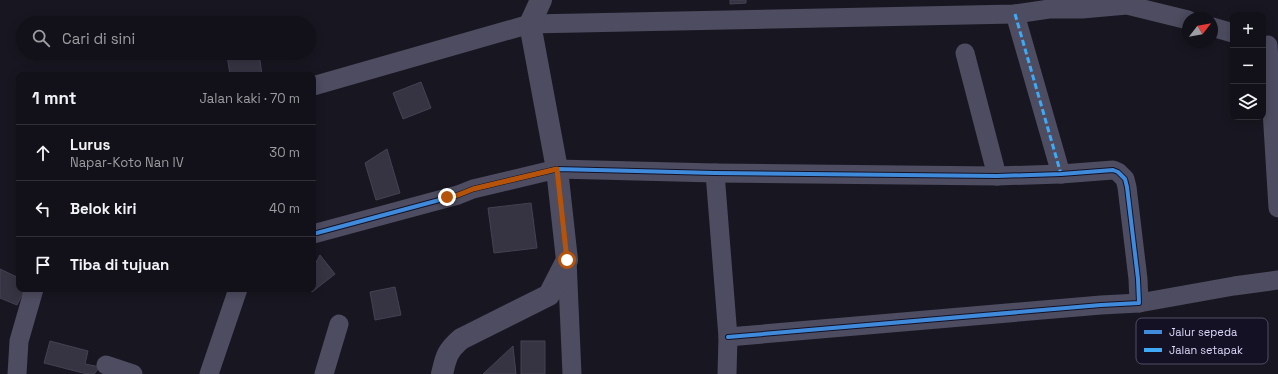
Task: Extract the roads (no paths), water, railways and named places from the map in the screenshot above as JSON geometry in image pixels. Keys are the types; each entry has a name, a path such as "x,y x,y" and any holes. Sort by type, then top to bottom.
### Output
{"street":[{"path":"541,0 530,24 557,169 567,260 572,374"},
{"path":"316,85 530,24 1015,14 1050,4 1082,9 1127,5 1182,19"},
{"path":"1015,14 1061,174"},
{"path":"1218,29 1230,32"},
{"path":"1270,46 1278,208"},
{"path":"965,54 997,176"},
{"path":"316,233 458,195 473,189 557,169 715,173 997,176 1061,174 1113,170 1118,172 1125,179 1129,200 1138,279 1139,303"},
{"path":"715,173 728,337 727,374"},
{"path":"442,374 447,354 461,339 549,295 567,260"},
{"path":"728,337 1139,303 1260,281 1278,280"},
{"path":"17,374 19,341 33,292"},
{"path":"209,374 237,292"},
{"path":"324,374 338,324"},
{"path":"106,365 133,374"}]}
